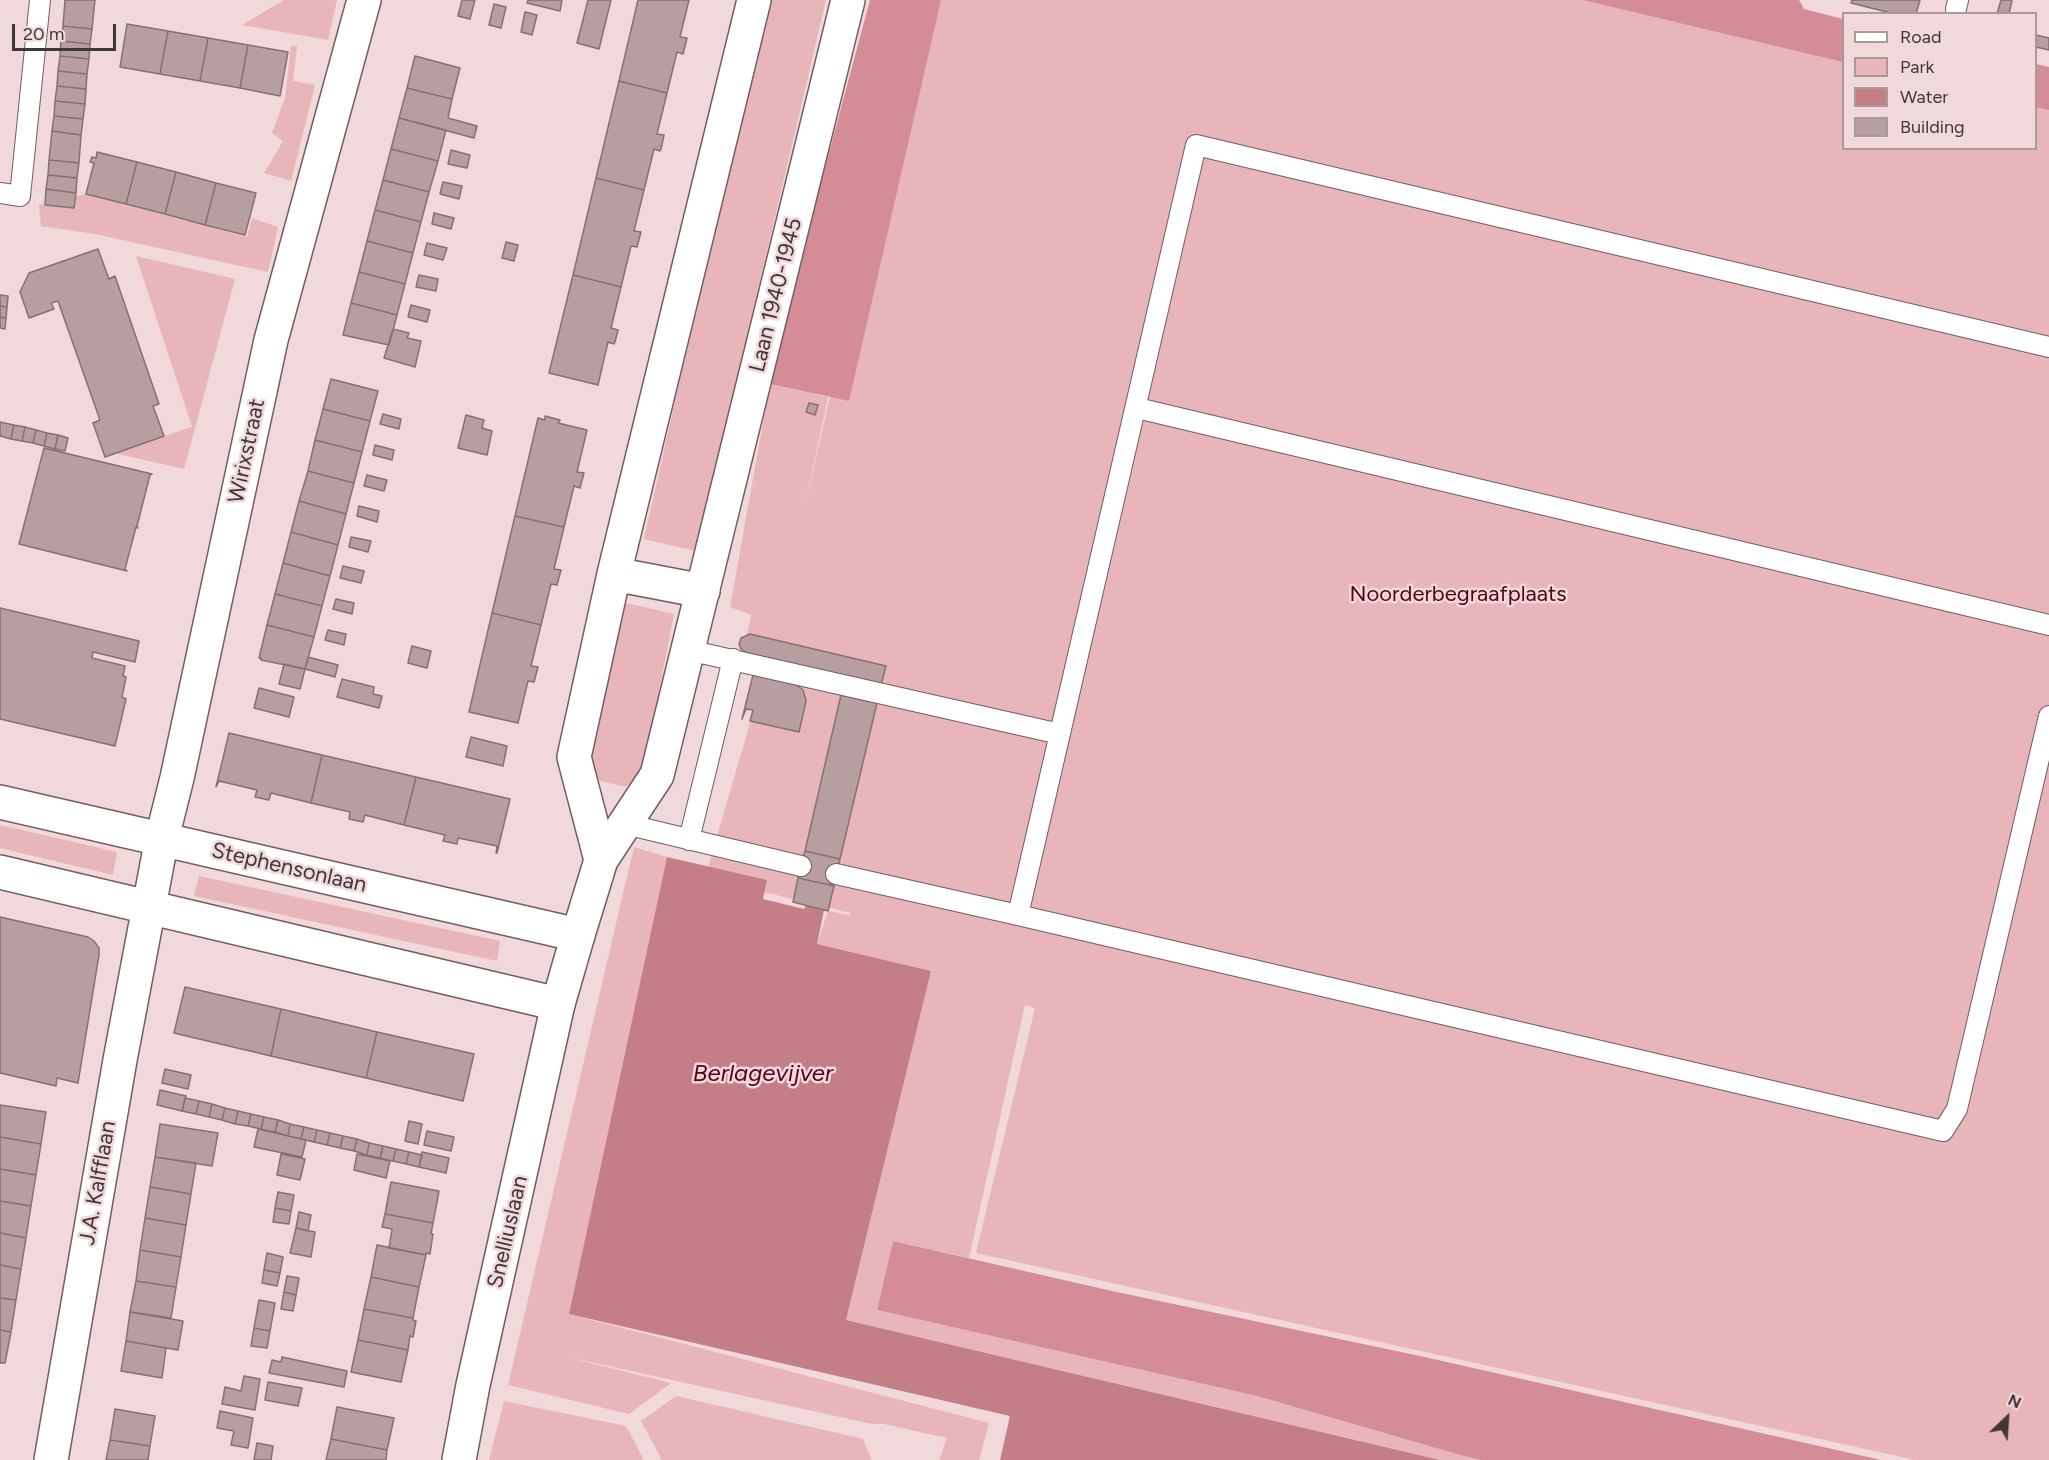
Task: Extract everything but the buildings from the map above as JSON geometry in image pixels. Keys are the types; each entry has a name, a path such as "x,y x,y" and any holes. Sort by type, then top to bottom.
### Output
{"street":[{"name":"Wirixstraat","path":"148,907 271,340 364,0"},
{"path":"601,860 574,757 614,574 754,0"},
{"name":"Laan 1940-1945","path":"558,1004 601,860 657,775 848,0"},
{"path":"614,574 703,591"},
{"name":"Stephensonlaan","path":"0,802 578,935"},
{"path":"0,872 558,1004"},
{"name":"J.A. Kalfflaan","path":"51,1460 148,907"},
{"name":"Snelliuslaan","path":"459,1460 473,1385 558,1004"}],"lane":[{"path":"0,193 20,196 40,0"},
{"path":"1018,915 1196,145 2049,347"},
{"path":"1137,408 2049,625"},
{"path":"688,650 1060,734"},
{"path":"689,840 733,659"},
{"path":"836,874 1943,1131 1957,1109 2049,716"},
{"path":"625,824 801,866"}],"green space":[{"path":"284,0 337,0 328,40 242,25"},
{"path":"767,0 826,0 741,362 706,524 695,551 644,539"},
{"name":"Noorderbegraafplaats","path":"920,0 1657,0 1842,44 1842,150 2037,150 2037,90 2049,93 2049,1460 1915,1460 976,1253 1035,1008 1025,1005 969,1258 893,1241 877,1310 1257,1396 1482,1460 1440,1460 846,1320 931,971 817,944 828,911 849,915 851,913 705,878 774,640 747,635 751,615 730,607 770,384 828,397 802,519"},
{"path":"291,46 297,46 293,81 315,85 291,181 264,173 283,141 272,133 285,98"},
{"path":"86,194 247,237 252,218 278,227 268,272 95,234 41,226 39,205"},
{"path":"136,256 235,279 184,469 114,453 192,427"},
{"path":"622,602 674,614 643,774 625,787 597,780 587,761"},
{"path":"0,825 117,852 113,875 0,848"},
{"path":"634,847 667,857 569,1314 989,1423 979,1460 939,1460 947,1438 884,1424 872,1424 563,1356 671,1383 629,1414 508,1385"},
{"path":"199,876 500,941 497,961 194,896"},
{"path":"676,1396 863,1439 872,1460 662,1460 641,1421"},
{"path":"504,1401 626,1426 644,1460 489,1460"}],"shaded area":[{"path":"870,0 941,0 849,401 770,384 790,298"},
{"path":"1583,0 1799,0 1804,9 1842,19 1842,62"},
{"path":"2037,64 2049,67 2049,110 2037,107"},
{"path":"893,1241 1881,1460 1482,1460 1257,1396 877,1310"}],"water":[{"name":"Berlagevijver","path":"667,857 767,880 763,899 804,909 806,905 824,910 817,944 931,971 846,1320 1440,1460 1000,1460 1010,1416 569,1314"}]}
